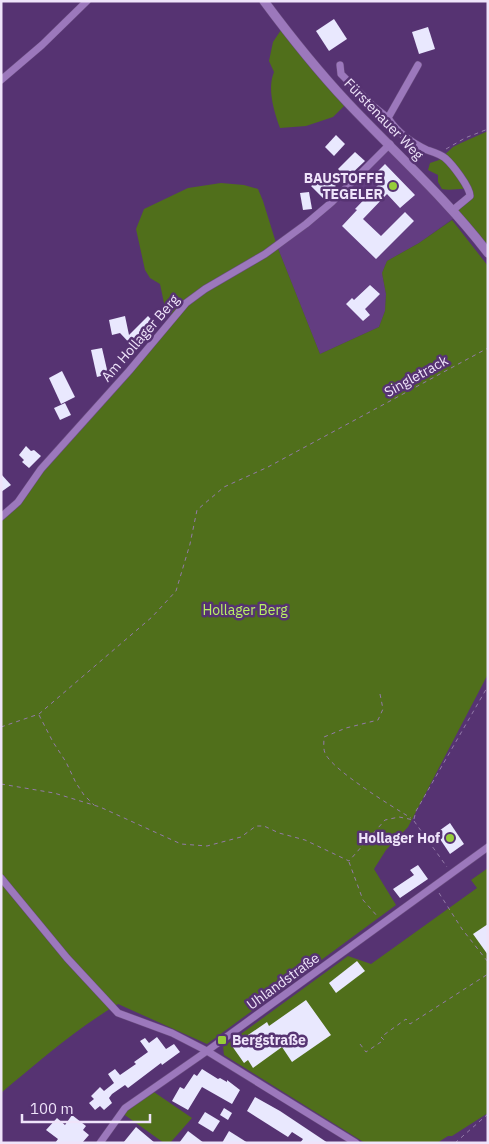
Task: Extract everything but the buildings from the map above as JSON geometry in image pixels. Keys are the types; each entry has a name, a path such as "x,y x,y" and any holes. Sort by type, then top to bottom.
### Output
{"street":[{"path":"1,80 42,45 87,1"},
{"name":"Fürstenauer Weg","path":"264,1 292,39 341,95 453,210 488,253"},
{"path":"388,118 418,64"},
{"path":"340,65 341,74 388,118 393,126 417,145 444,157 471,193 453,210"},
{"name":"Am Hollager Berg","path":"1,517 18,502 41,469 186,303 265,254 306,224 332,202 390,144"},
{"name":"Uhlandstraße","path":"100,1143 125,1108 207,1051 488,847"},
{"path":"1,878 67,958 118,1013 172,1033 207,1051 356,1143"}],"path":[{"path":"440,155 452,144 488,129"},
{"name":"Singletrack","path":"39,714 152,617 176,591 190,544 197,510 224,487 268,468 488,348"},
{"path":"414,820 416,811 488,686"},
{"path":"380,694 382,709 378,720 346,728 324,737 323,750 328,760 373,794 414,820 452,873"},
{"path":"1,727 39,714 76,783 94,805"},
{"path":"1,784 54,793 94,805 181,844 207,846 241,837 256,826 264,826 279,833 305,840 349,861 363,900 383,924"},
{"path":"349,861 385,820 399,817 414,820"},
{"path":"434,886 462,929 488,962"},
{"path":"360,1044 366,1052 384,1040 382,1036 406,1019 410,1024 488,974"},
{"path":"455,1143 488,1114"}],"shaded area":[{"path":"390,144 458,215 419,243 387,261 382,273 386,294 385,311 379,327 320,354 277,246 306,224"}],"green space":[{"path":"283,27 348,102 333,117 306,126 280,128 272,100 271,86 274,72 269,61 273,42"},
{"path":"488,131 488,253 453,210 470,196 468,189 442,189 438,182 438,175 428,170 430,163 439,160 453,147"},
{"name":"Hollager Berg","path":"221,183 244,185 258,189 277,246 320,354 379,327 385,311 386,294 382,273 387,261 419,243 452,220 488,266 488,674 408,827 386,850 374,869 396,905 207,1044 118,1004 72,1035 1,1093 1,517 173,319 164,303 160,284 150,278 145,270 136,229 144,209 188,188"},
{"path":"488,868 488,1113 452,1136 448,1136 437,1143 365,1143 224,1055 223,1047 348,956 371,964 477,888 471,880"},
{"path":"151,1090 192,1118 170,1143 164,1143 122,1113"}],"place":[{"name":"BAUSTOFFE TEGELER","path":"393,186"},
{"name":"Hollager Hof","path":"450,838"},
{"name":"Bergstraße","path":"222,1040"}]}
